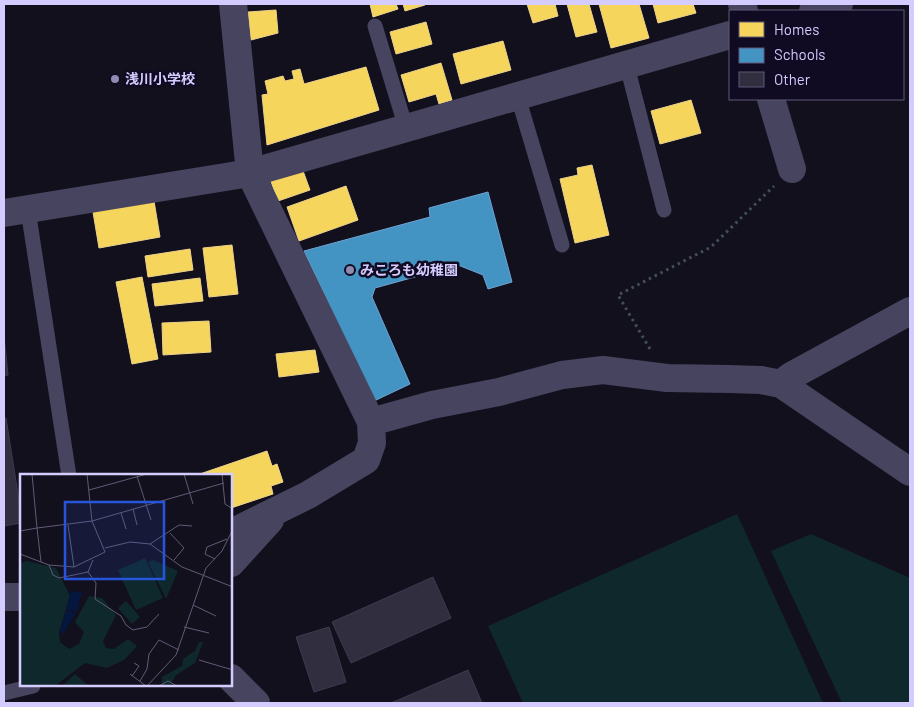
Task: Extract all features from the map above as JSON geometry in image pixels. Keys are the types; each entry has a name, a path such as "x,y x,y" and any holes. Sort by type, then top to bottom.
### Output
{"street":[{"path":"232,533 308,495 366,460 372,443 371,422 250,173 233,4"},
{"path":"817,10 839,4"},
{"path":"16,212 250,173 729,35"},
{"path":"771,100 792,168"},
{"path":"781,384 791,376 910,311"},
{"path":"371,422 432,405 500,392 562,375 603,370 668,378 761,380 781,384 910,472"},
{"path":"232,562 279,510"},
{"path":"4,597 20,597"},
{"path":"232,679 256,703"}],"lane":[{"path":"375,26 406,128"},
{"path":"627,66 664,210"},
{"path":"518,97 562,245"},
{"path":"16,212 69,474"},
{"path":"4,693 29,687"}],"path":[{"path":"668,378 618,296 710,247 792,168"}],"green space":[{"path":"737,514 823,703 523,703 488,626"},
{"path":"811,534 910,578 910,703 842,703 771,551"}],"building: Homes":[{"path":"370,4 396,4 398,9 373,17"},
{"path":"403,4 425,4 425,5 405,11"},
{"path":"527,4 555,4 558,16 533,23"},
{"path":"567,4 589,4 597,32 576,37"},
{"path":"599,4 639,4 649,38 611,48"},
{"path":"653,4 693,4 696,13 658,23"},
{"path":"276,10 278,33 251,40 248,12"},
{"path":"426,22 432,44 396,54 390,32"},
{"path":"503,41 511,70 461,84 453,54"},
{"path":"441,63 452,100 439,104 436,94 409,102 401,75"},
{"path":"366,67 379,110 267,145 262,95 268,94 265,81 283,76 285,81 294,79 292,71 300,69 304,84"},
{"path":"691,100 701,133 660,144 651,111"},
{"path":"592,165 609,235 575,243 560,179 578,175 577,168"},
{"path":"302,168 310,190 278,201 270,179"},
{"path":"346,186 358,220 299,241 287,207"},
{"path":"154,201 160,237 99,248 93,212"},
{"path":"232,245 238,294 209,297 203,248"},
{"path":"190,249 193,270 148,277 145,256"},
{"path":"142,277 158,359 132,364 116,282"},
{"path":"200,278 203,301 155,306 152,284"},
{"path":"209,321 211,352 163,355 162,323"},
{"path":"315,350 319,372 279,377 276,354"},
{"path":"267,451 272,466 277,464 283,482 271,486 273,494 232,508 232,474 200,474"}],"building: Schools":[{"path":"488,192 512,282 488,289 483,275 458,265 375,288 372,297 410,384 374,401 304,251 430,217 429,208"}],"building: Other":[{"path":"4,336 8,375 4,376"},
{"path":"4,418 6,418 20,507 20,523 4,526"},
{"path":"433,577 451,618 351,663 332,622"},
{"path":"329,627 346,682 314,692 296,637"},
{"path":"468,670 482,703 391,703"}],"place":[{"name":"浅川小学校","path":"115,79"},
{"name":"みころも幼稚園","path":"350,270"}]}
